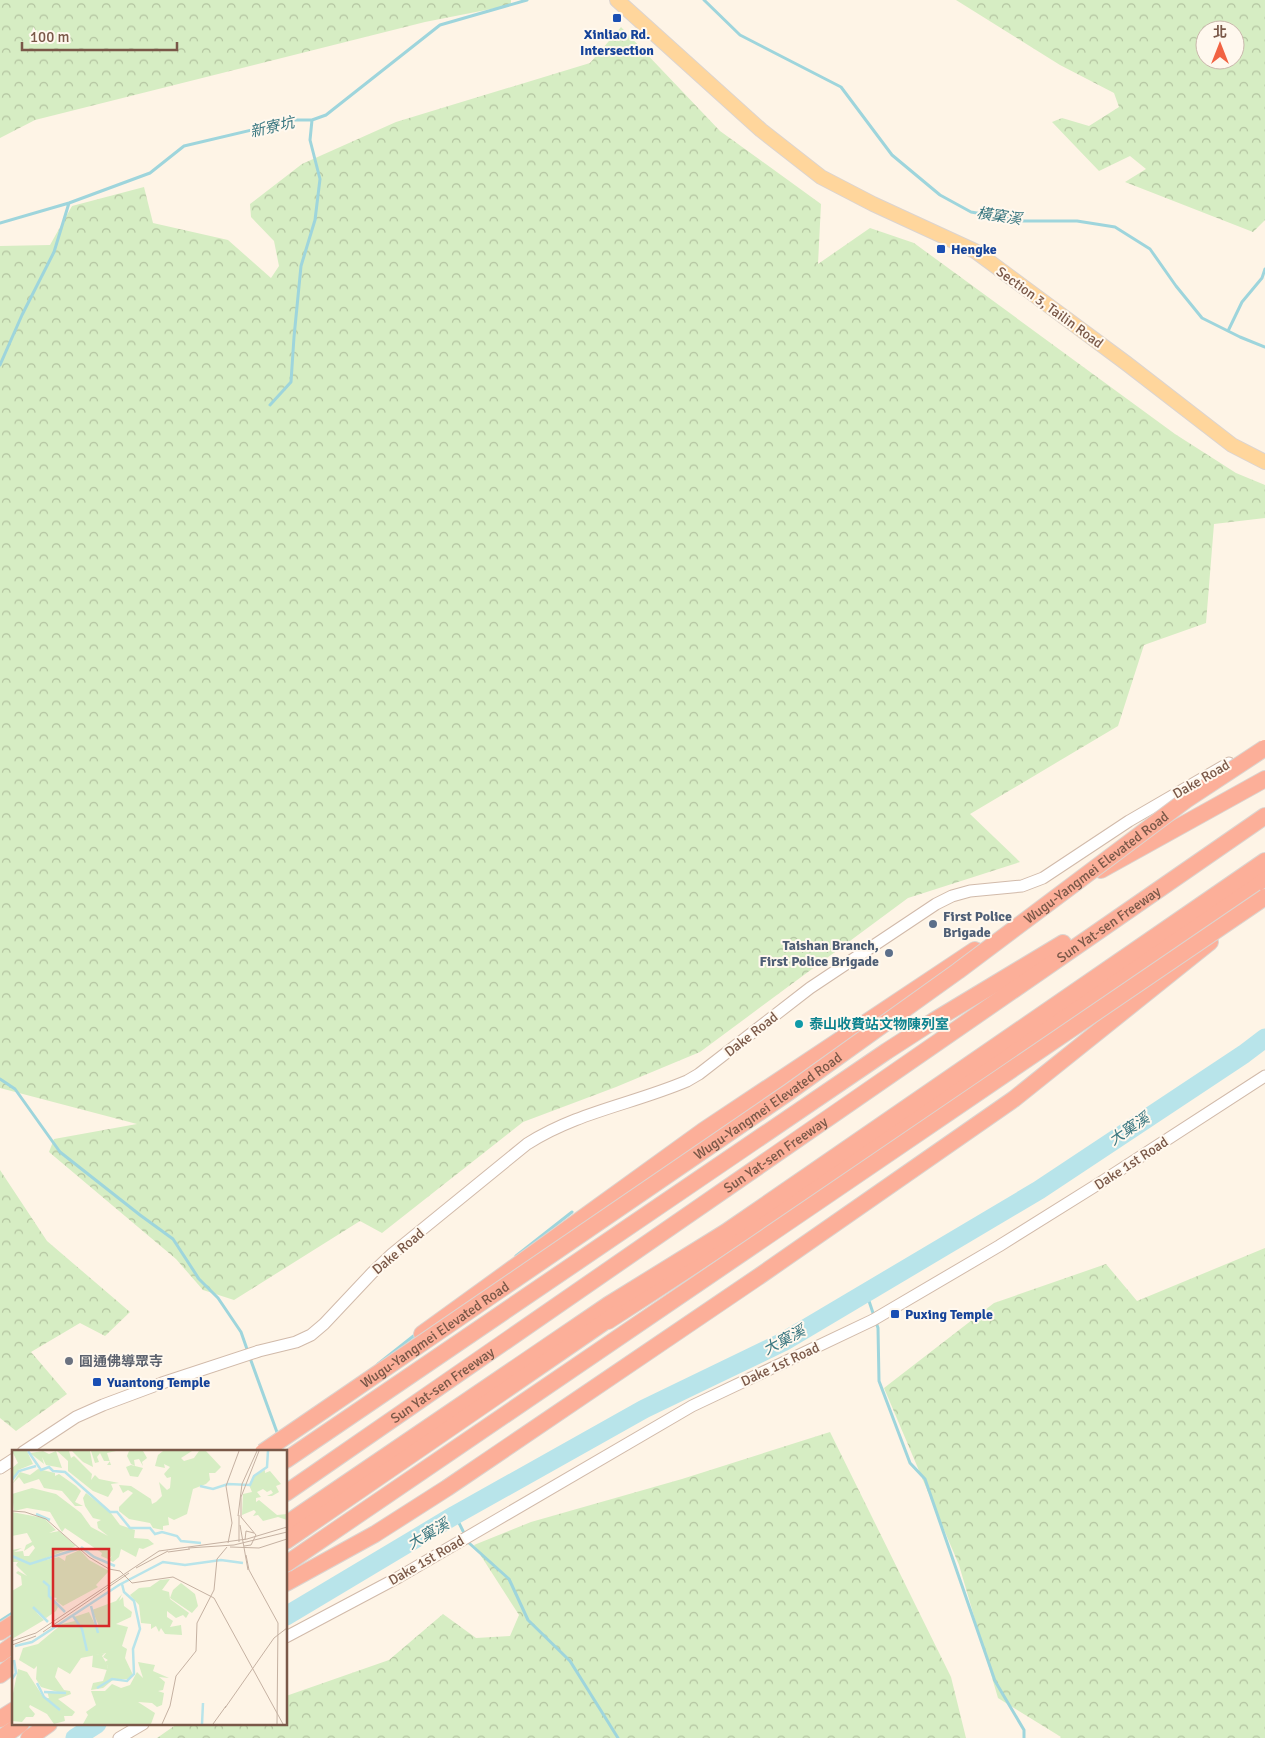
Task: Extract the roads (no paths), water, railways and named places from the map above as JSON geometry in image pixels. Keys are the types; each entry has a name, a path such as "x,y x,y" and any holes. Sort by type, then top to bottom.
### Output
{"highway":[{"name":"Wugu-Yangmei Elevated Road","path":"265,1450 796,1086 958,971 1164,816 1265,748"},
{"path":"264,1450 292,1425 711,1125 1056,896 1265,779"},
{"name":"Sun Yat-sen Freeway","path":"288,1492 1265,816"},
{"name":"Sun Yat-sen Freeway","path":"288,1523 608,1305 726,1232 1265,861"},
{"path":"288,1540 608,1321 764,1220 1265,878"},
{"path":"288,1459 887,1051 1038,957 1152,894"},
{"path":"288,1563 1265,896"},
{"path":"288,1582 375,1534 447,1488 753,1281 1006,1105 1117,1018 1265,896"},
{"path":"608,1321 726,1232"},
{"path":"0,1632 12,1624"},
{"path":"0,1654 12,1645"},
{"path":"0,1675 12,1666"},
{"path":"0,1684 12,1675"},
{"path":"0,1719 12,1711"},
{"path":"0,1734 16,1726"},
{"path":"1,1738 17,1726"},
{"path":"29,1738 46,1726"}],"main road":[{"name":"Section 3, Tailin Road","path":"617,0 761,130 821,177 873,204 975,252 1232,444 1265,462"}],"street":[{"name":"Dake Road","path":"27,1450 76,1417 94,1409 162,1383 256,1352 296,1342 311,1335 392,1254 527,1144 546,1131 574,1119 686,1081 699,1074 810,988 936,904 952,896 1022,886 1043,878 1129,821 1265,742"},
{"name":"Dake 1st Road","path":"288,1637 399,1577 692,1406 873,1320 1103,1182 1265,1076"},
{"path":"0,1468 12,1460"},
{"path":"119,1738 140,1726"}],"waterway":[{"name":"新寮坑","path":"0,223 69,203 150,173 184,146 294,120 312,120 326,115 440,25 527,0"},
{"name":"橫窠溪","path":"704,0 740,35 841,87 892,155 940,195 971,212 1022,221 1077,221 1115,227 1150,249 1176,286 1202,318 1265,347"},
{"path":"270,405 291,382 301,266 315,220 320,179 310,140 312,120"},
{"path":"0,365 22,315 54,252 69,203"},
{"path":"1228,331 1242,302 1262,278 1265,269"},
{"name":"大窠溪","path":"288,1615 455,1515 644,1409 783,1342 1039,1190 1244,1054 1265,1038"},
{"path":"0,1079 15,1089 60,1152 173,1239 199,1279 218,1298 241,1332 248,1352"},
{"path":"516,1256 572,1212"},
{"path":"866,1292 878,1328 879,1381 910,1463 925,1479 995,1681 1024,1730 1024,1738"},
{"path":"378,1364 416,1334"},
{"path":"250,1358 279,1434"},
{"path":"455,1515 469,1543 509,1579 528,1620 570,1661 618,1738"},
{"path":"0,1621 12,1613"},
{"name":"大窠溪","path":"75,1738 94,1726"}],"place":[{"name":"Xinliao Rd. Intersection","path":"617,18"},
{"name":"Hengke","path":"941,249"},
{"name":"First Police Brigade","path":"933,924"},
{"name":"Taishan Branch, First Police Brigade","path":"889,953"},
{"name":"泰山收費站文物陳列室","path":"799,1024"},
{"name":"Puxing Temple","path":"895,1314"},
{"name":"圓通佛導眾寺","path":"69,1361"},
{"name":"Yuantong Temple","path":"97,1382"}]}
